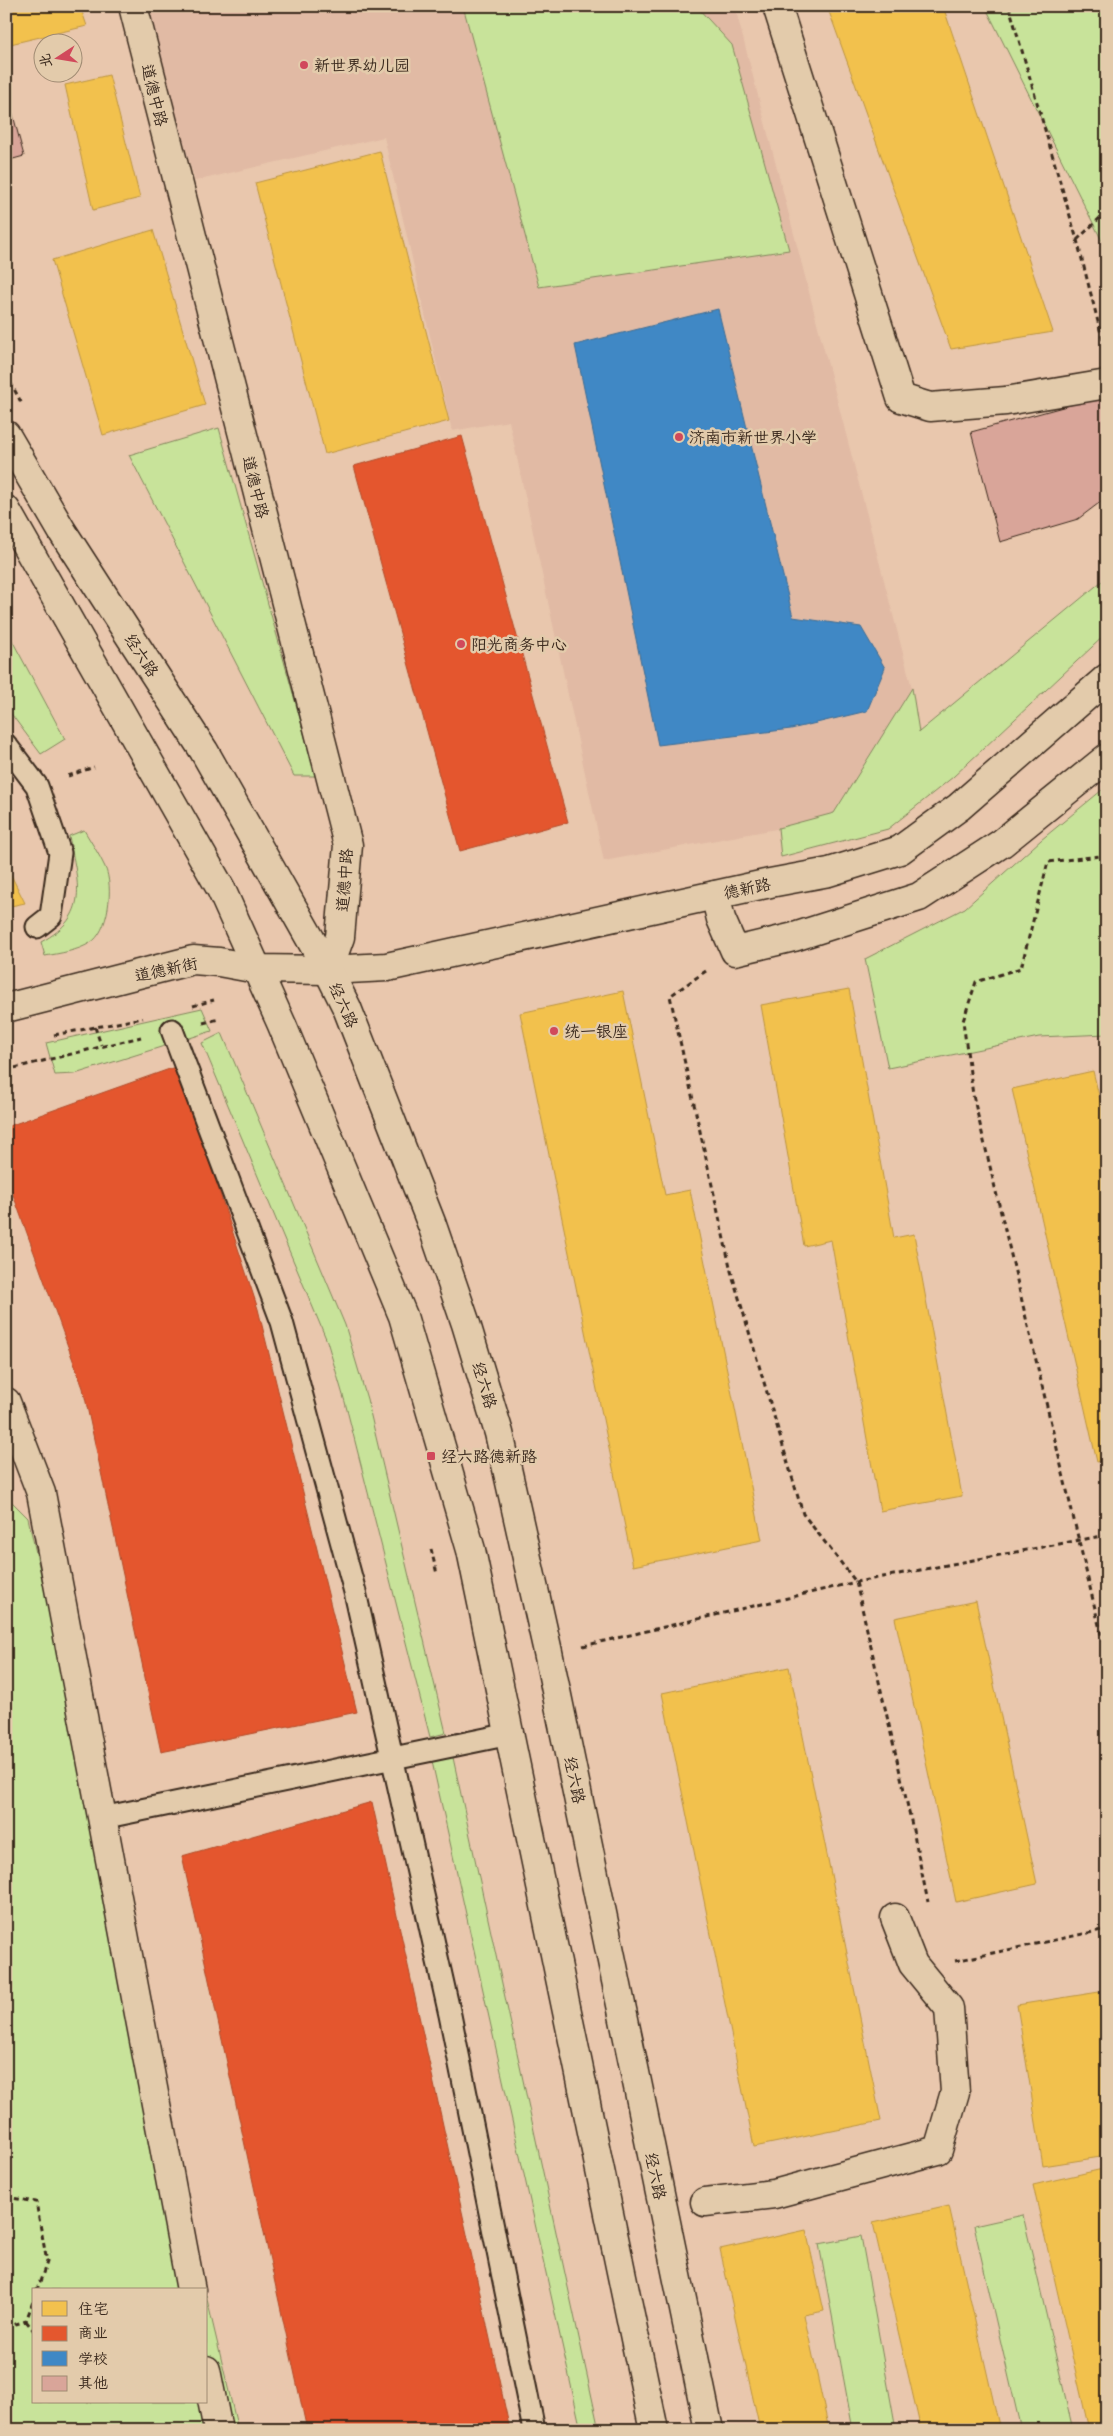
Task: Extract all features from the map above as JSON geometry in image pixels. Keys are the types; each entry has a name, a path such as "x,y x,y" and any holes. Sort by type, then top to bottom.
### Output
{"street":[{"name":"道德中路","path":"132,6 348,845 340,937 328,970"},
{"path":"777,6 901,398 930,407 1006,401 1107,384"},
{"name":"经六路","path":"6,435 62,531 204,751 328,970 347,1008 432,1225 466,1324 499,1433 548,1652 709,2430"},
{"path":"6,510 221,889 257,969 403,1316 471,1550 654,2430"},
{"name":"德新路","path":"328,970 387,967 829,872 900,850 959,807 1107,678"},
{"path":"715,895 721,919 735,951 794,938 919,897 1002,843 1107,758"},
{"name":"道德新街","path":"6,1008 193,960 219,962 257,969 328,970"},
{"path":"8,1408 41,1493 191,2288"},
{"path":"705,2202 774,2194 938,2150 955,2092 949,2008 913,1964 895,1918"},
{"path":"208,2380 218,2430"}],"lane":[{"path":"6,745 37,786 60,853 51,916 37,927"},
{"path":"172,1030 282,1322 355,1592 450,2015 534,2430"},
{"path":"102,1818 510,1734"}],"path":[{"path":"1009,6 1077,240 1107,357"},
{"path":"1077,240 1107,211"},
{"path":"1107,858 1100,856 1048,862 1021,968 976,982 963,1021 973,1095 1107,1658"},
{"path":"735,951 670,996 731,1271 803,1514 856,1582 910,1816 929,1909"},
{"path":"186,1008 214,1000"},
{"path":"46,1036 149,1017"},
{"path":"6,1070 101,1045 219,1019"},
{"path":"95,1027 101,1045"},
{"path":"575,1648 856,1582 1107,1535"},
{"path":"431,1548 438,1577"},
{"path":"949,1962 1107,1929"},
{"path":"6,2197 36,2202 47,2262 38,2288"},
{"path":"26,2321 32,2304"},
{"path":"6,2328 26,2321"},
{"path":"26,2321 32,2328"}],"shaded area":[{"name":"济南市新世界小学","path":"146,6 730,6 736,11 912,688 834,813 797,825 604,861 509,421 452,431 384,137 195,181"}],"green space":[{"path":"463,6 696,6 732,45 789,250 539,287"},
{"path":"985,6 1107,6 1107,251"},
{"path":"219,428 316,776 294,776 129,455"},
{"path":"1107,577 1107,633 953,777 888,829 781,857 778,828 834,813 912,688 919,732"},
{"path":"6,629 65,739 41,754 6,707"},
{"path":"1107,786 1107,1034 1039,1037 888,1068 865,959 965,908 1041,840"},
{"path":"84,830 103,862 108,875 108,908 102,929 85,946 45,956 41,942 57,932 68,921 74,909 77,897 77,884 69,836"},
{"path":"202,1008 212,1031 75,1074 55,1075 46,1043"},
{"path":"222,1033 345,1325 367,1399 446,1733 430,1737 345,1402 327,1341 202,1043"},
{"path":"6,1496 28,1518 205,2288 32,2288 32,2404 208,2404 208,2303 238,2430 10,2430 6,2427"},
{"path":"452,1753 599,2430 581,2430 431,1757"},
{"path":"1023,2215 1073,2430 1021,2430 974,2226"},
{"path":"861,2236 896,2430 853,2430 819,2244"}],"building: 住宅":[{"path":"6,6 80,6 87,26 61,32 32,32 32,39 6,45"},
{"path":"827,6 943,6 1053,332 951,349"},
{"path":"109,75 140,198 93,210 65,85"},
{"path":"380,151 449,421 325,454 255,183"},
{"path":"153,230 205,405 103,435 52,260"},
{"path":"6,865 25,903 6,907"},
{"path":"849,989 894,1238 914,1234 962,1496 880,1511 831,1240 804,1246 761,1005"},
{"path":"623,991 665,1195 690,1190 762,1540 633,1566 520,1013"},
{"path":"1093,1071 1107,1129 1107,1460 1097,1462 1012,1089"},
{"path":"171,1086 237,1278 68,1324 11,1134"},
{"path":"287,1473 335,1671 181,1712 123,1517"},
{"path":"976,1601 1037,1884 956,1902 895,1618"},
{"path":"789,1667 881,2121 754,2147 662,1693"},
{"path":"394,1973 428,2169 277,2205 234,2002"},
{"path":"1099,1992 1107,2037 1107,2156 1043,2166 1017,2005"},
{"path":"1107,2168 1107,2430 1089,2430 1033,2185"},
{"path":"949,2206 1000,2430 921,2430 873,2223"},
{"path":"806,2230 824,2311 804,2315 829,2430 760,2430 720,2249"},
{"path":"474,2313 489,2430 323,2430 308,2341"}],"building: 商业":[{"name":"阳光商务中心","path":"462,436 568,822 460,851 354,466"},
{"path":"178,1066 258,1309 357,1712 161,1752 83,1388 6,1175 6,1127"},
{"path":"372,1802 510,2430 307,2430 182,1856"}],"building: 学校":[{"path":"718,309 793,617 861,627 885,668 867,711 791,729 658,745 575,345"}],"building: 其他":[{"path":"6,89 24,156 6,161"},
{"path":"1107,395 1107,497 1078,519 1000,542 971,432"}],"place":[{"name":"新世界幼儿园","path":"304,65"},
{"name":"济南市新世界小学","path":"679,437"},
{"name":"阳光商务中心","path":"461,644"},
{"name":"统一银座","path":"554,1031"},
{"name":"经六路德新路","path":"431,1456"}]}
